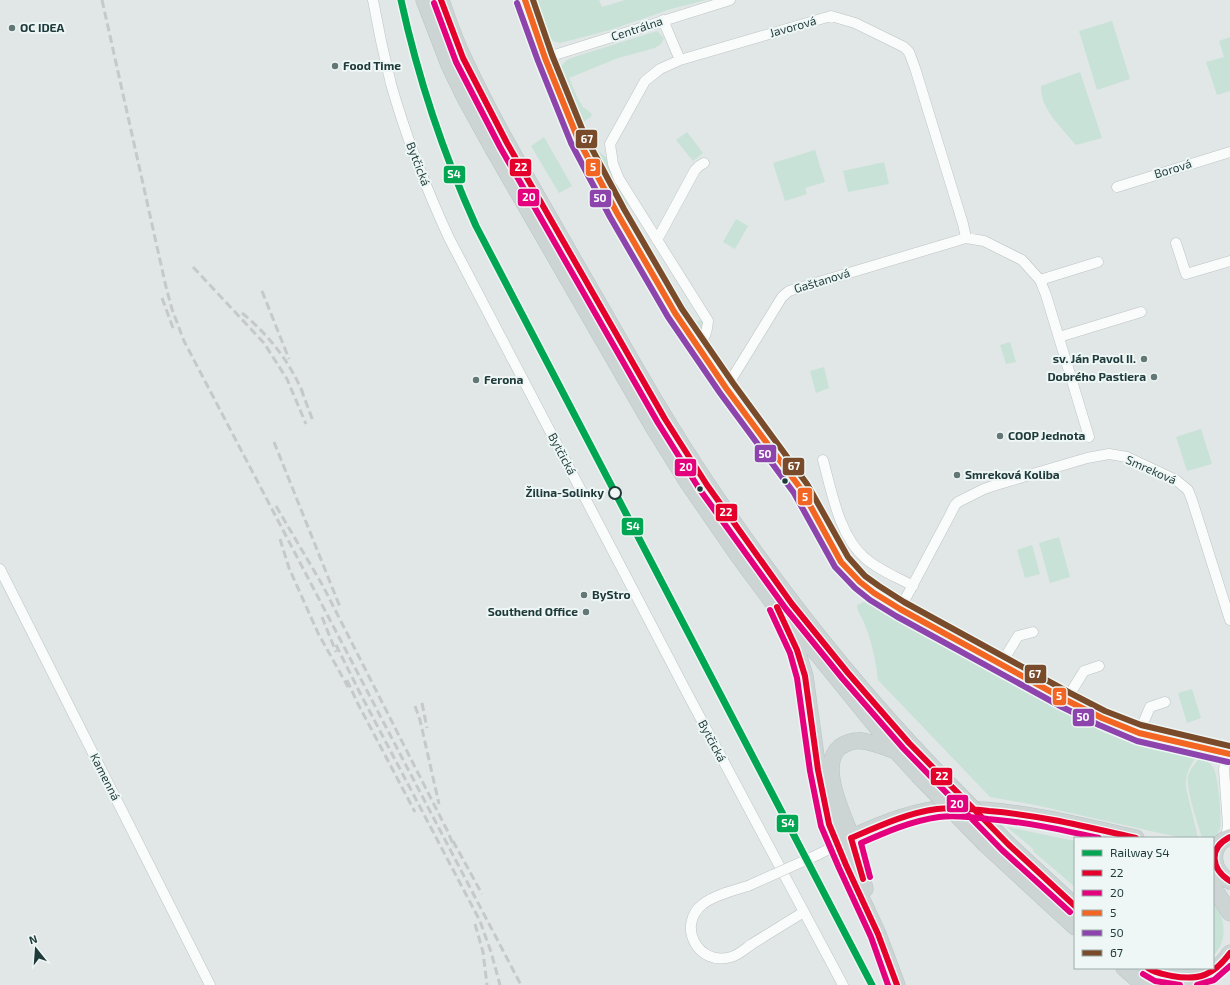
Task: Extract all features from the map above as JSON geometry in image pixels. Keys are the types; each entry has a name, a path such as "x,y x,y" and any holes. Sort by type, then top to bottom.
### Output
{"main road":[{"path":"424,0 449,65 493,149 644,412 696,495 739,557 848,673 909,743 1008,844 1074,905"},
{"path":"441,0 463,58 507,143 665,419 786,607 801,634 896,751 918,775 985,844 1074,926"},
{"path":"786,607 808,692 824,804 829,824 844,841"},
{"path":"896,751 878,744 863,741 854,741 844,744 836,751 831,761 831,773 844,841 897,985"},
{"path":"844,841 886,823 915,813 939,809 998,811 1036,817 1131,837"},
{"path":"1222,842 1214,855 1214,864 1218,872 1230,881"},
{"path":"1214,889 1230,913"},
{"path":"1127,969 1148,975 1183,979 1198,978 1213,972 1224,962 1230,953"},
{"path":"1148,975 1167,985"}],"street":[{"name":"Bytčická","path":"373,0 391,83 404,125 420,171 449,238 686,691 843,985"},
{"path":"525,0 566,114 589,162 647,267 696,346 801,489 840,562 874,593 900,609 1066,700 1102,718 1140,733 1229,752 1224,770 1228,825 1222,842"},
{"name":"Centrálna","path":"545,58 730,0"},
{"name":"Javorová","path":"696,346 702,342 707,331 708,321 619,179 610,144 645,81 660,69 680,60 831,16 856,23 904,47 909,52 915,68 966,238"},
{"path":"663,20 680,60"},
{"name":"Borová","path":"1117,187 1230,152"},
{"path":"657,240 695,170 704,164"},
{"name":"Gaštanová","path":"726,388 782,297 789,291 966,238 984,241 1022,260 1040,280 1089,437"},
{"path":"1176,243 1186,274 1230,261"},
{"path":"1040,280 1098,262"},
{"path":"1059,337 1141,312"},
{"name":"Smreková","path":"900,609 955,505 958,502 984,489 996,485 1087,458 1109,454 1127,457 1176,480 1188,490 1230,620"},
{"path":"823,460 838,512 852,545 864,558 876,567 913,586"},
{"name":"Kamenná","path":"0,569 210,985"},
{"path":"1000,664 1018,636 1033,632"},
{"path":"1066,700 1084,671 1099,666"},
{"path":"1140,733 1150,707 1165,702"},
{"path":"804,912 733,956 714,958 704,954 696,946 691,933 692,922 696,912 703,904 748,886 817,855 844,841"}],"green space":[{"path":"537,0 599,0 602,7 625,0 706,0 671,9 610,30 560,43 552,41 549,36"},
{"path":"1112,21 1130,79 1097,90 1079,31"},
{"path":"657,31 664,38 661,44 655,48 618,58 569,78 583,107 592,114 591,117 583,122 560,67 571,58"},
{"path":"1230,37 1230,91 1217,95 1206,62 1224,57 1219,41"},
{"path":"1080,72 1102,138 1076,145 1048,110 1044,103 1041,86"},
{"path":"687,132 703,153 693,161 676,140"},
{"path":"544,137 572,186 559,193 531,146"},
{"path":"596,149 609,160 628,199 628,203 625,208 696,322 702,319 704,322 701,333 696,337 596,164"},
{"path":"815,150 825,182 805,188 807,194 785,201 773,163"},
{"path":"884,162 889,184 848,192 843,171"},
{"path":"736,219 748,226 735,249 723,242"},
{"path":"1010,342 1016,362 1006,364 1000,345"},
{"path":"824,367 829,388 816,393 810,371"},
{"path":"1201,429 1212,464 1187,471 1176,437"},
{"path":"1059,537 1070,577 1050,583 1039,543"},
{"path":"1032,545 1040,574 1025,578 1017,550"},
{"path":"866,601 883,605 1093,720 1131,735 1196,753 1197,756 1188,771 1186,788 1198,837 1180,837 1164,834 1035,805 990,797 878,680 870,638 857,605"},
{"path":"1192,689 1201,718 1187,723 1178,693"},
{"path":"1200,757 1208,762 1214,769 1217,780 1220,807 1220,828 1214,837 1202,837 1189,790 1188,776"},
{"path":"1007,827 1074,841 1074,886 1034,852 1032,848"},
{"path":"1214,900 1220,913 1224,928 1222,942 1214,955"}],"railway":[{"path":"102,0 166,287 172,309 184,341 521,985"},
{"path":"193,267 264,343 287,379 306,424"},
{"path":"262,291 289,359"},
{"path":"162,298 173,328"},
{"path":"242,313 261,330 285,359 303,393"},
{"path":"301,389 313,421"},
{"path":"274,442 340,607"},
{"path":"276,506 323,586 448,832 454,847"},
{"path":"280,539 289,568 318,633 348,687"},
{"path":"322,617 336,652"},
{"path":"336,645 480,921 491,952 500,985"},
{"path":"347,680 415,812"},
{"path":"422,703 427,728"},
{"path":"415,706 420,720 439,804"},
{"path":"453,841 482,894"},
{"path":"475,924 483,952 487,985"}],"rail line":[{"name":"S4","path":"401,0 415,58 432,115 464,199 476,226 872,985"}],"transit line":[{"name":"22","path":"441,0 463,58 507,143 665,419 707,485 792,604 848,673 909,743 1008,844 1074,905"},
{"name":"5","path":"525,0 545,58 578,139 617,213 675,313 726,388 801,489 841,562 860,582 874,593 900,609 1066,700 1102,718 1139,733 1230,754"},
{"name":"67","path":"533,0 552,55 585,136 624,209 682,309 733,383 807,484 848,557 865,576 904,602 1105,711 1141,725 1230,746"},
{"name":"20","path":"434,3 456,62 500,147 658,423 700,490 786,609 842,678 903,748 1002,850 1070,912"},
{"name":"50","path":"517,3 538,61 571,143 610,217 668,317 720,393 794,493 835,567 855,588 870,600 896,616 1062,707 1137,741 1228,762"},
{"name":"22","path":"777,607 797,650 805,676 818,770 829,824 878,934 897,985"},
{"name":"20","path":"770,610 790,653 797,678 810,771 821,826 871,937 888,985"},
{"name":"22","path":"863,879 851,838 904,817 937,809 970,809 1026,815 1131,837"},
{"name":"20","path":"870,877 861,843 909,824 939,817 964,816 1016,822 1094,837"},
{"name":"22","path":"1230,837 1218,847 1215,853 1216,865 1219,871 1230,881"},
{"name":"22","path":"1150,969 1172,976 1190,978 1198,977 1205,975 1218,967 1230,953"},
{"name":"20","path":"1197,985 1214,980 1230,966"},
{"name":"20","path":"1143,974 1155,981 1180,985"}],"place":[{"name":"OC IDEA","path":"12,28"},
{"name":"Food Time","path":"335,66"},
{"name":"sv. Ján Pavol II.","path":"1144,359"},
{"name":"Dobrého Pastiera","path":"1154,377"},
{"name":"Ferona","path":"476,380"},
{"name":"COOP Jednota","path":"1000,436"},
{"name":"Smreková Koliba","path":"957,475"},
{"name":"Žilina-Solinky","path":"615,493"},
{"name":"ByStro","path":"584,595"},
{"name":"Southend Office","path":"586,612"}]}
